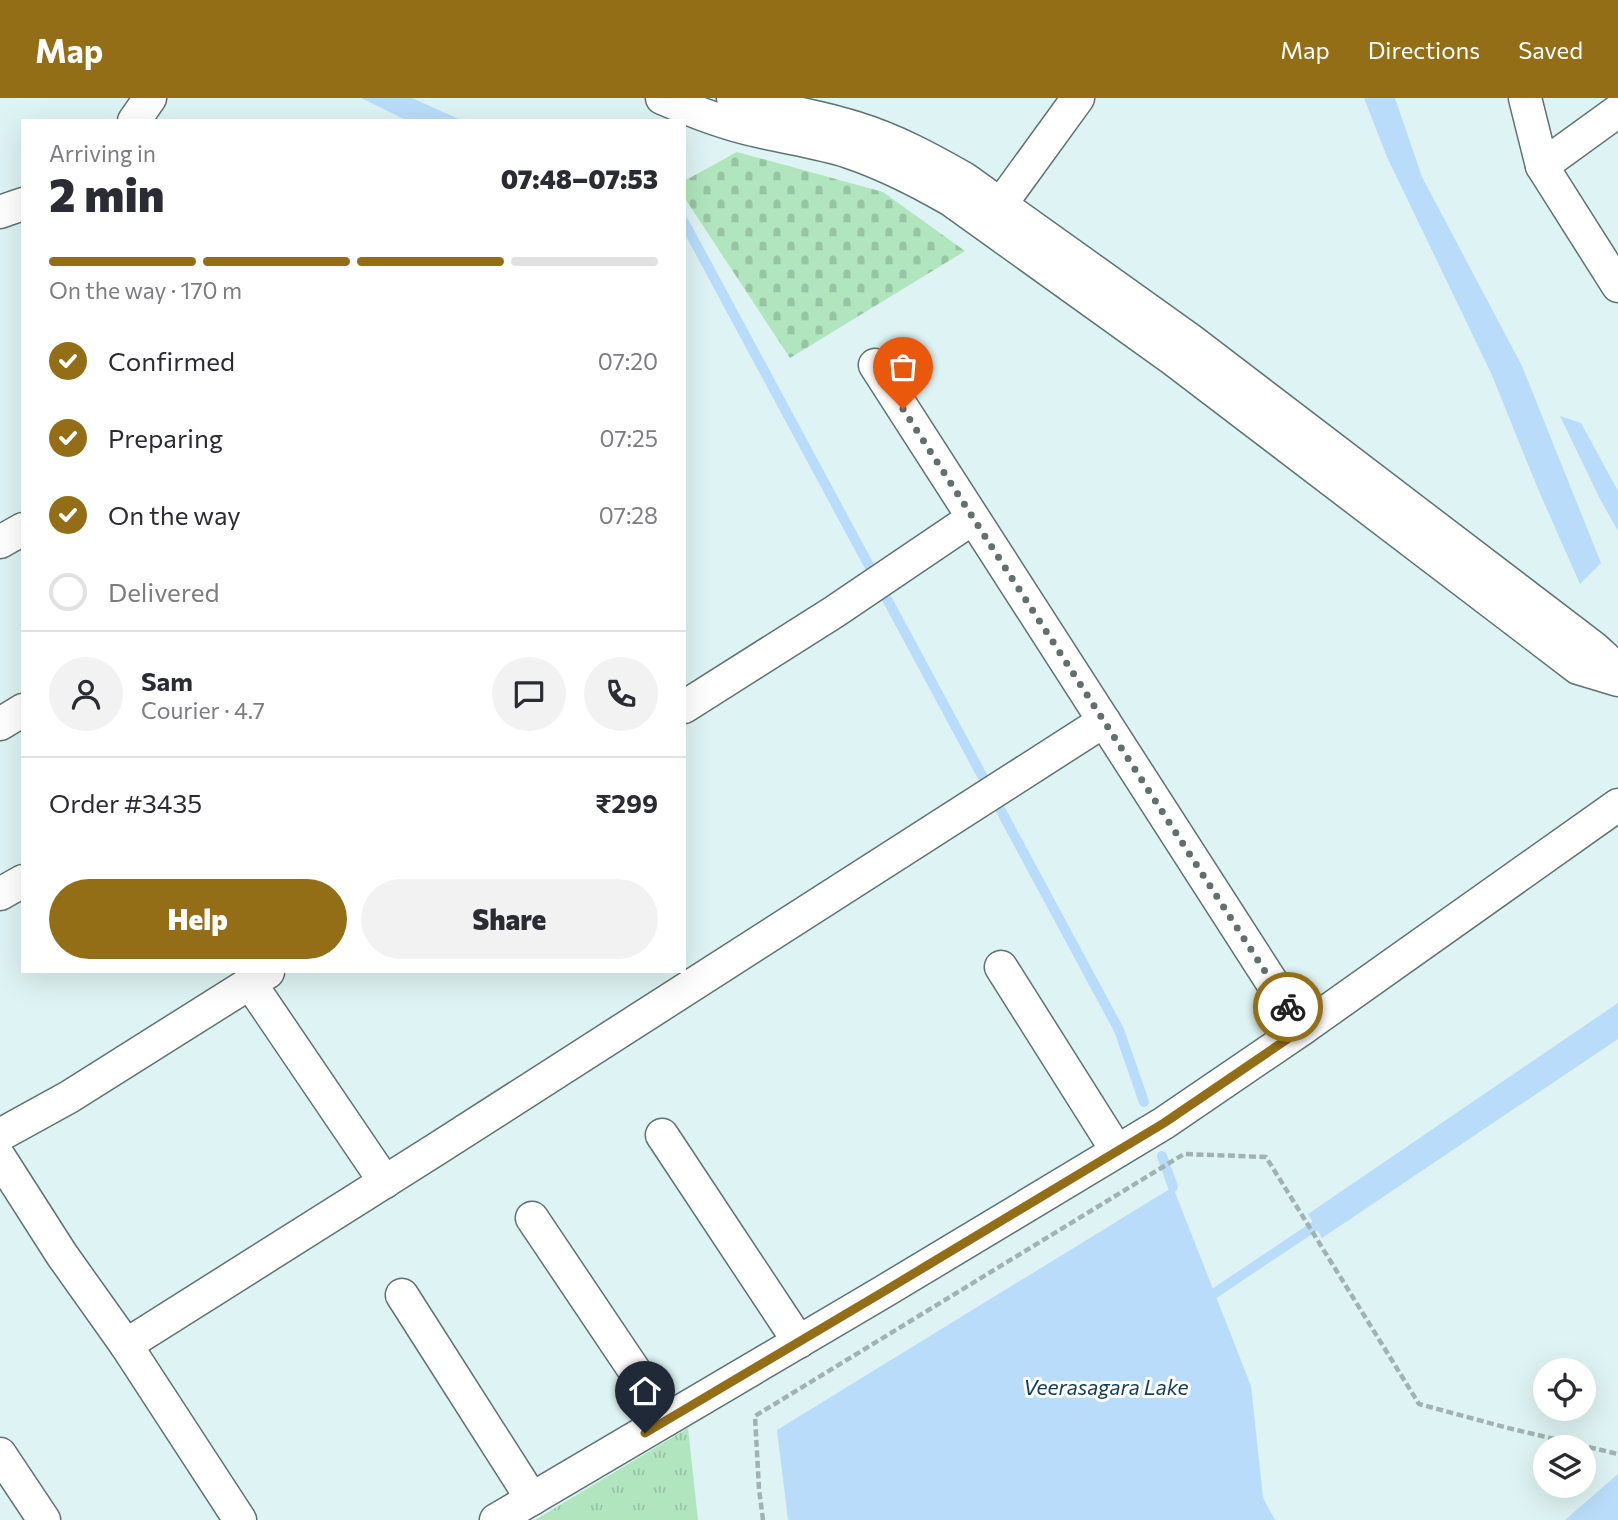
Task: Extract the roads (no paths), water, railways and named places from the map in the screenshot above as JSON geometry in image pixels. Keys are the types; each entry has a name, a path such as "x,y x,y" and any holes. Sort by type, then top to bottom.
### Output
{"street":[{"path":"135,119 150,98"},
{"path":"662,98 694,120 849,152 915,180 951,200 1618,680"},
{"path":"733,98 827,119 887,138 965,179 1189,339 1586,658 1618,670"},
{"path":"1000,204 1078,98"},
{"path":"1525,98 1542,166 1618,286"},
{"path":"1542,166 1618,110"},
{"path":"0,212 21,205"},
{"path":"875,365 1302,1029"},
{"path":"686,706 834,612 973,518"},
{"path":"0,542 21,530"},
{"path":"0,724 21,711"},
{"path":"126,1345 1104,721"},
{"path":"496,1520 1164,1123 1302,1029 1618,805"},
{"path":"0,894 21,882"},
{"path":"1001,967 1117,1151"},
{"path":"0,1135 69,1097 259,977 384,1182"},
{"path":"662,1135 799,1342"},
{"path":"0,1158 240,1520"},
{"path":"532,1218 667,1419"},
{"path":"402,1295 532,1499"},
{"path":"0,1454 44,1520"}],"water":[{"path":"361,98 412,98 459,119 404,119"},
{"path":"1364,98 1395,98 1422,177 1522,366 1601,563 1580,584 1491,373 1387,157"},
{"path":"1560,416 1581,423 1618,491 1618,531 1600,499"},
{"path":"1618,1003 1618,1039 1322,1238 1308,1214"},
{"name":"Veerasagara Lake","path":"1173,1187 1251,1386 1263,1498 1275,1520 788,1520 777,1430"},
{"path":"1618,1474 1618,1520 1565,1520 1590,1498 1596,1498 1596,1493"}],"waterway":[{"path":"686,226 1119,1030 1144,1102"},
{"path":"1162,1156 1173,1187"},
{"path":"1206,1299 1324,1220"}]}
